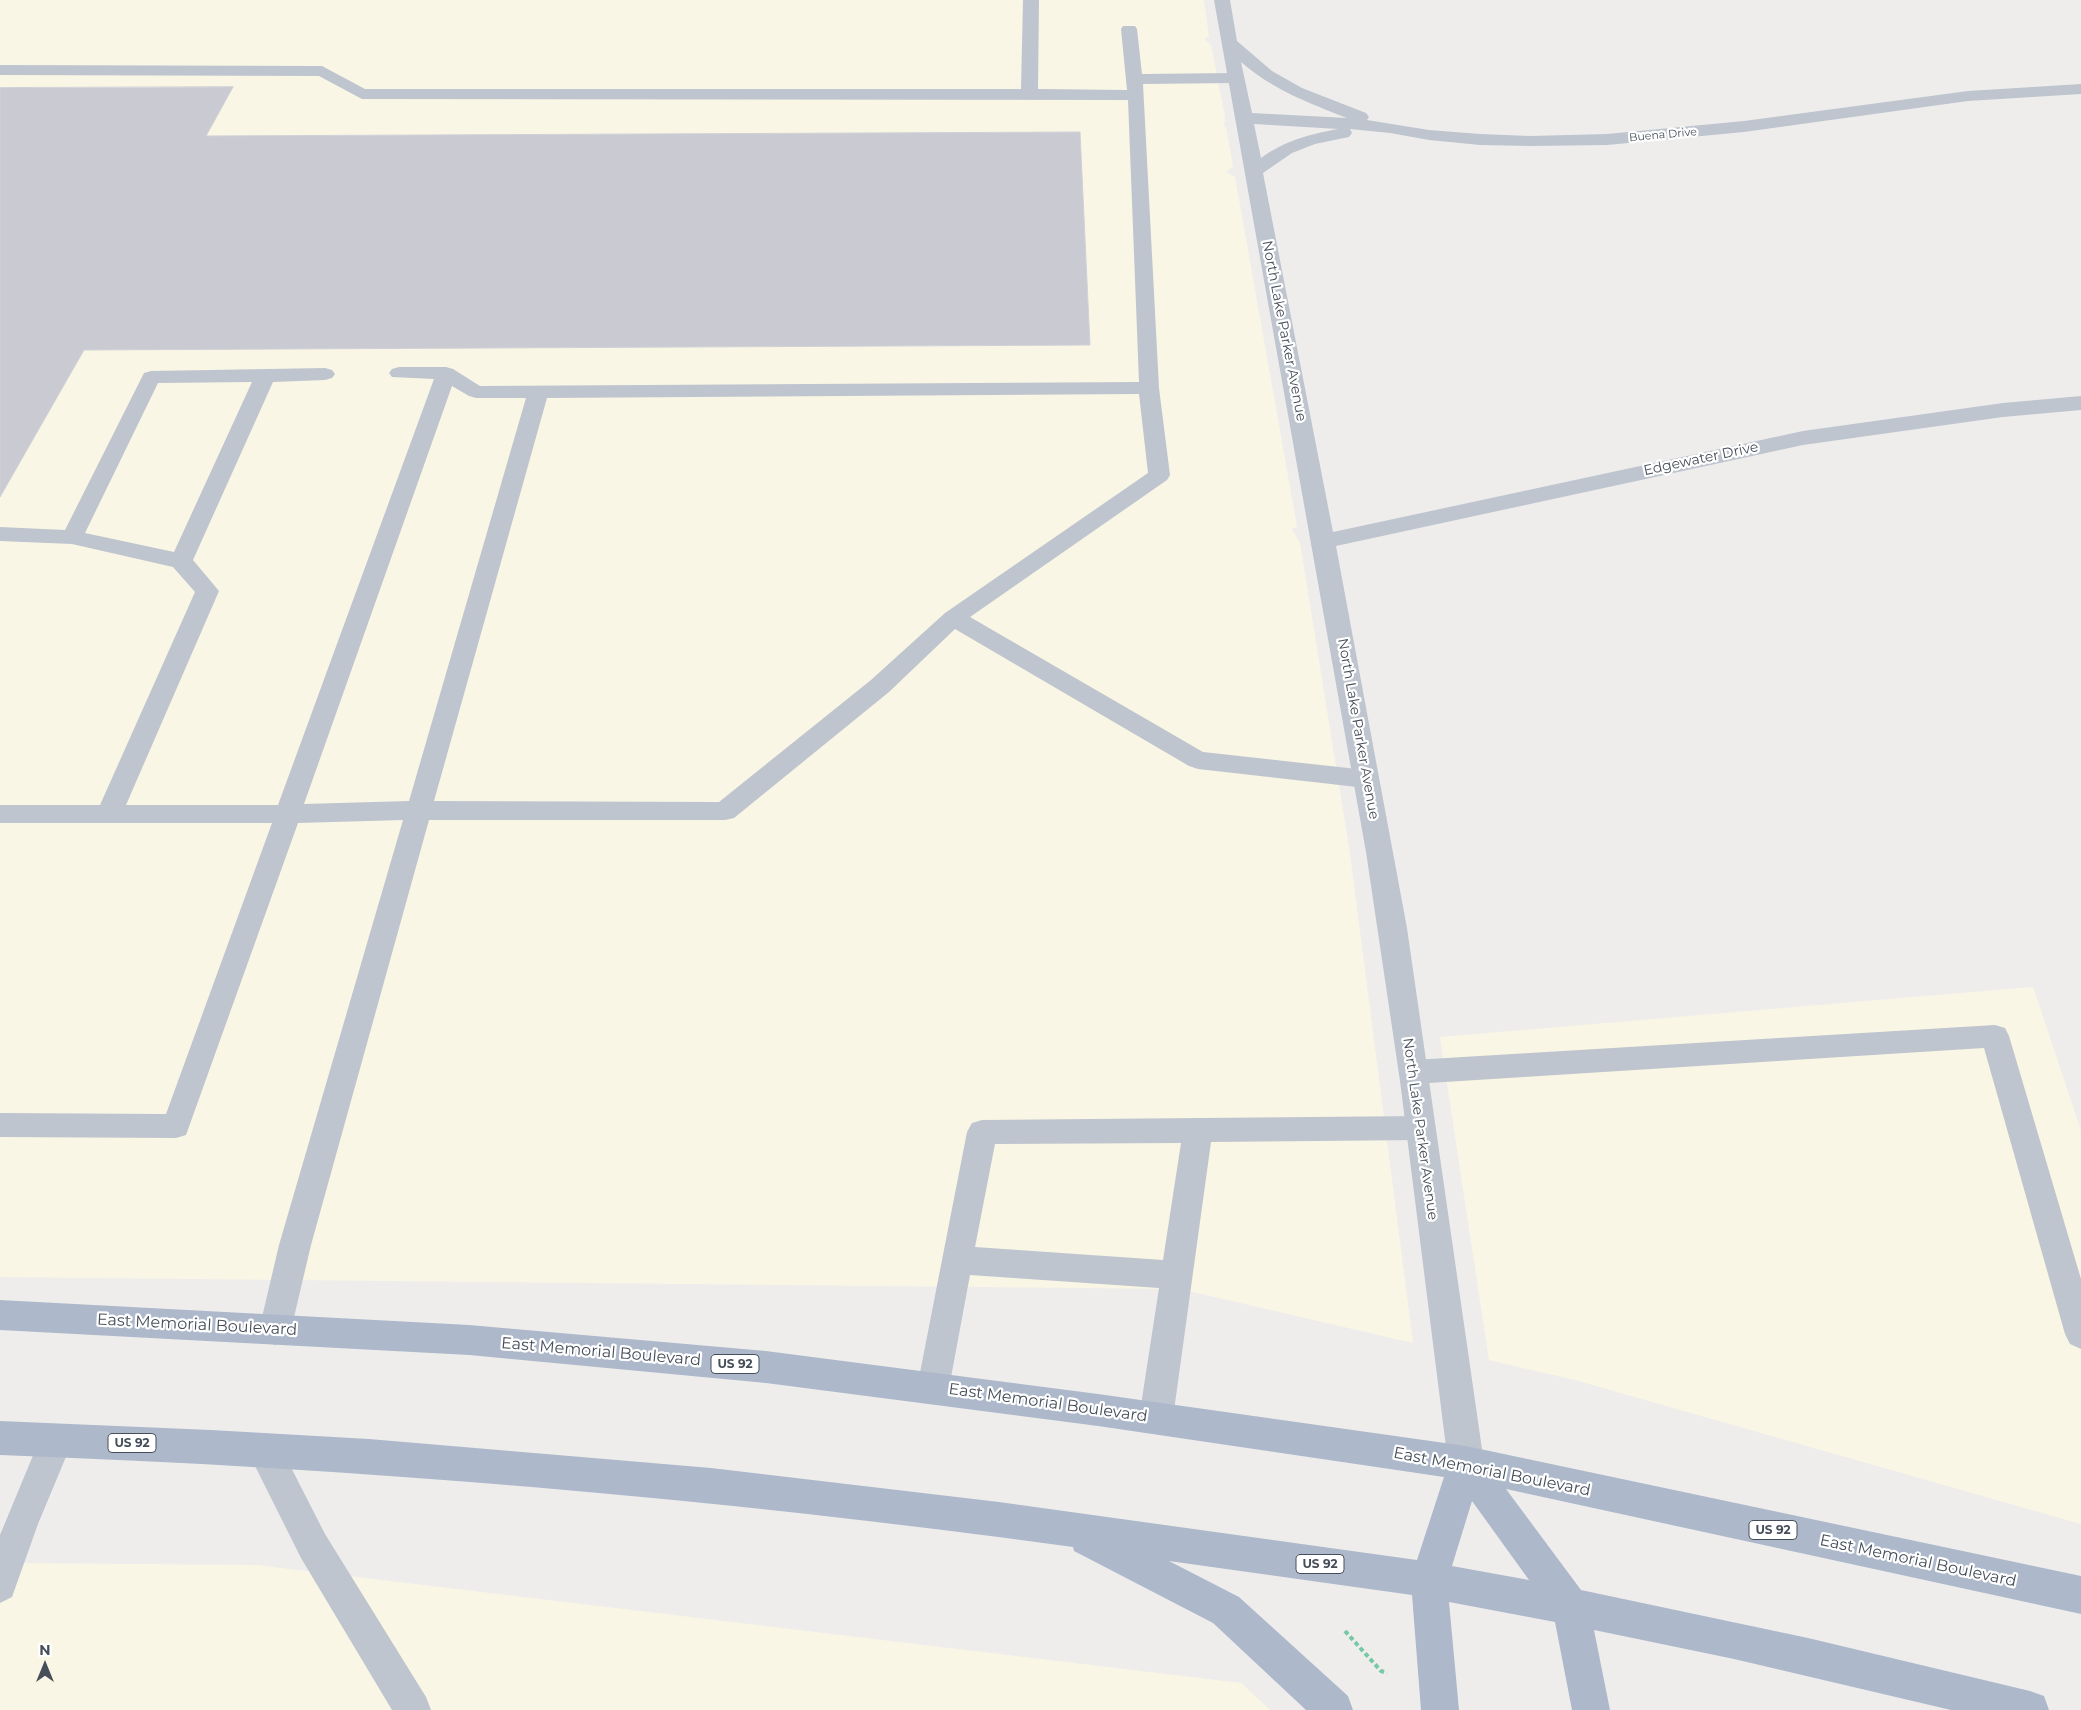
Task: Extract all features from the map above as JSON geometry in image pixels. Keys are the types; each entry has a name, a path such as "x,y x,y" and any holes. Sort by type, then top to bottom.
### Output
{"main road":[{"name":"East Memorial Boulevard","path":"0,1315 469,1340 766,1367 1156,1418 1466,1463 2081,1595"},
{"name":"US 92","path":"0,1438 264,1449 425,1460 730,1487 1068,1528 1429,1580 1570,1606 1838,1663 2030,1710"},
{"path":"1440,1710 1429,1580 1466,1463"},
{"path":"1466,1463 1570,1606 1591,1710"},
{"path":"1068,1528 1226,1610 1334,1710"}],"street":[{"name":"North Lake Parker Avenue","path":"1222,0 1235,78 1325,541 1380,854 1421,1128 1466,1463"},
{"path":"1229,43 1266,75 1296,92 1384,127"},
{"name":"Buena Drive","path":"1244,118 1384,127 1428,135 1566,141 1695,133 1970,96 2039,89 2081,88"},
{"path":"1254,171 1285,149 1310,140 1384,127"},
{"name":"Edgewater Drive","path":"1325,541 1803,438 2003,410 2081,404"}],"lane":[{"path":"1029,96 1031,0"},
{"path":"0,814 287,814 419,810 461,812 726,811 880,686 953,618 1159,475 1149,388 1135,87 1129,29"},
{"path":"0,70 322,71 362,94 734,93 1029,96 1235,78"},
{"path":"399,373 446,373 476,392 1149,388"},
{"path":"0,1125 176,1126 446,373"},
{"path":"72,537 151,377 325,374"},
{"path":"180,561 265,376"},
{"path":"275,1330 294,1245 538,392"},
{"path":"0,534 72,537 180,561 207,591 109,813"},
{"path":"953,618 1198,760 1366,779"},
{"path":"1413,1072 1995,1036 2081,1334"},
{"path":"933,1388 982,1132 1421,1128"},
{"path":"1156,1418 1198,1130"},
{"path":"957,1260 1177,1275"},
{"path":"0,1585 56,1440"},
{"path":"264,1449 314,1546 413,1710"}],"path":[{"path":"1346,1631 1381,1672"}],"shaded area":[{"path":"0,0 1204,0 1209,37 1204,39 1211,45 1225,117 1224,127 1226,127 1233,167 1226,172 1235,177 1297,527 1292,529 1300,543 1350,854 1413,1343 1180,1289 0,1277"},
{"path":"2033,987 2081,1131 2081,1524 1575,1380 1489,1360 1440,1037"},
{"path":"0,1563 256,1565 1241,1683 1270,1710 0,1710"}],"building":[{"path":"233,87 206,136 1080,132 1090,345 84,350 0,497 0,88"}]}
